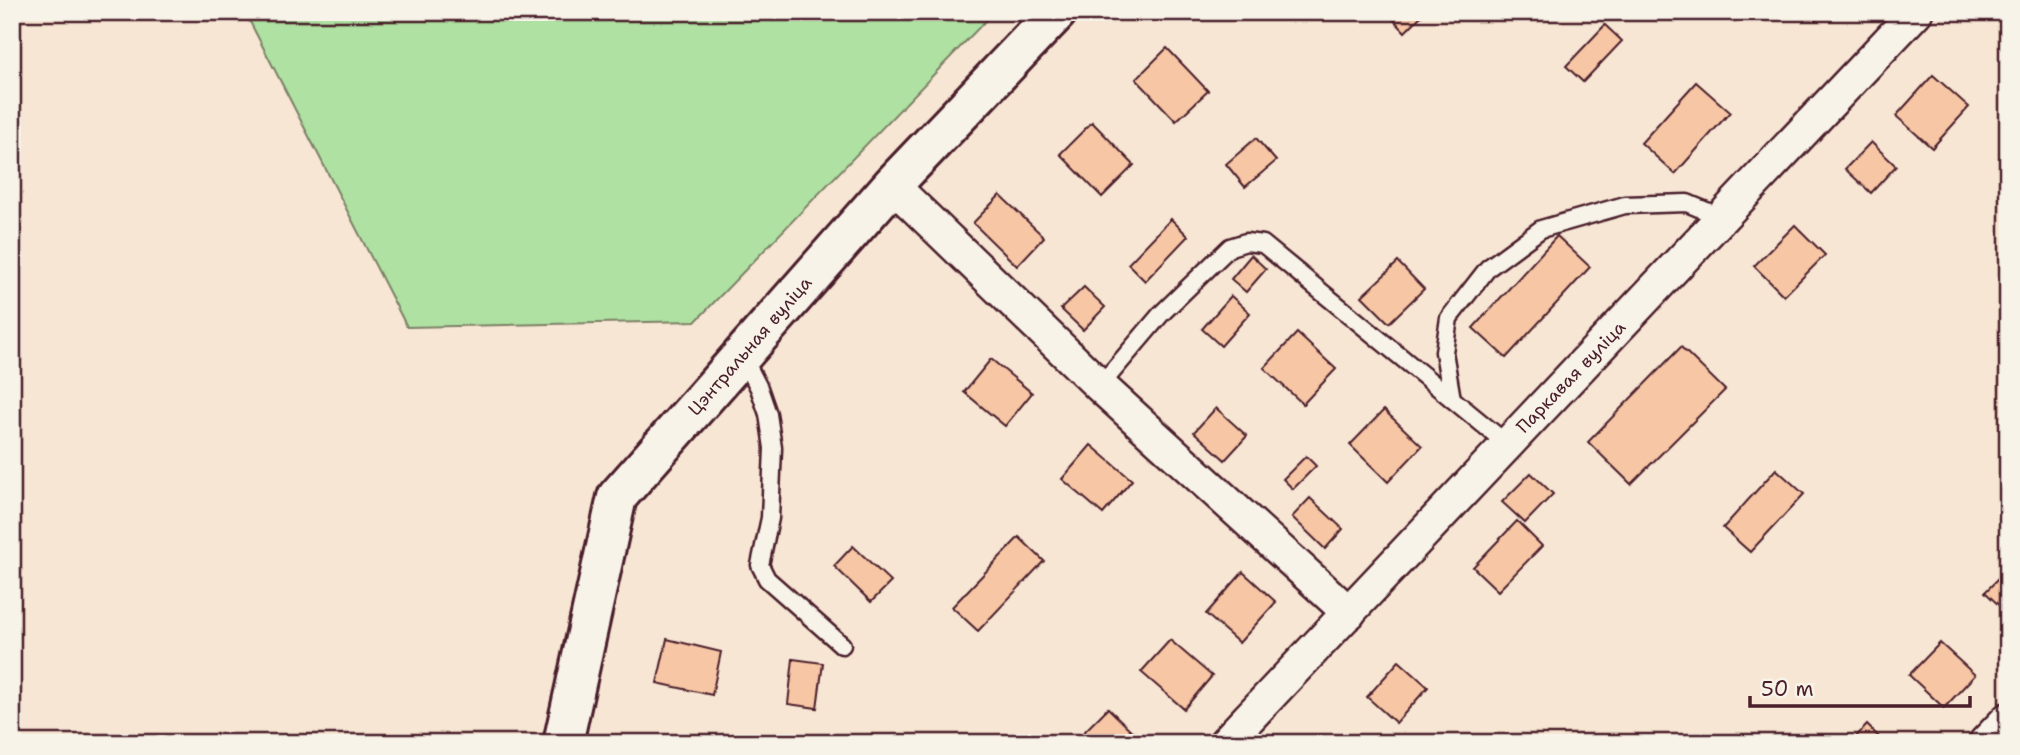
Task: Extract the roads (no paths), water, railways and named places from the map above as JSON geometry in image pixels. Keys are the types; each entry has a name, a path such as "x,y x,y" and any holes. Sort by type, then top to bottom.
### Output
{"street":[{"name":"Цэнтральная вуліца","path":"563,743 617,497 892,185 1057,12"},
{"name":"Паркавая вуліца","path":"1225,743 1916,12"},
{"path":"892,185 1100,386 1349,613"},
{"path":"1985,743 2008,719"}],"lane":[{"path":"1452,399 1444,352 1449,318 1488,268 1541,229 1625,205 1687,203 1723,218"},
{"path":"1100,386 1161,314 1230,247 1246,242 1263,244 1507,444"},
{"path":"742,355 759,388 768,414 773,447 769,518 760,565 767,579 842,645"}]}
